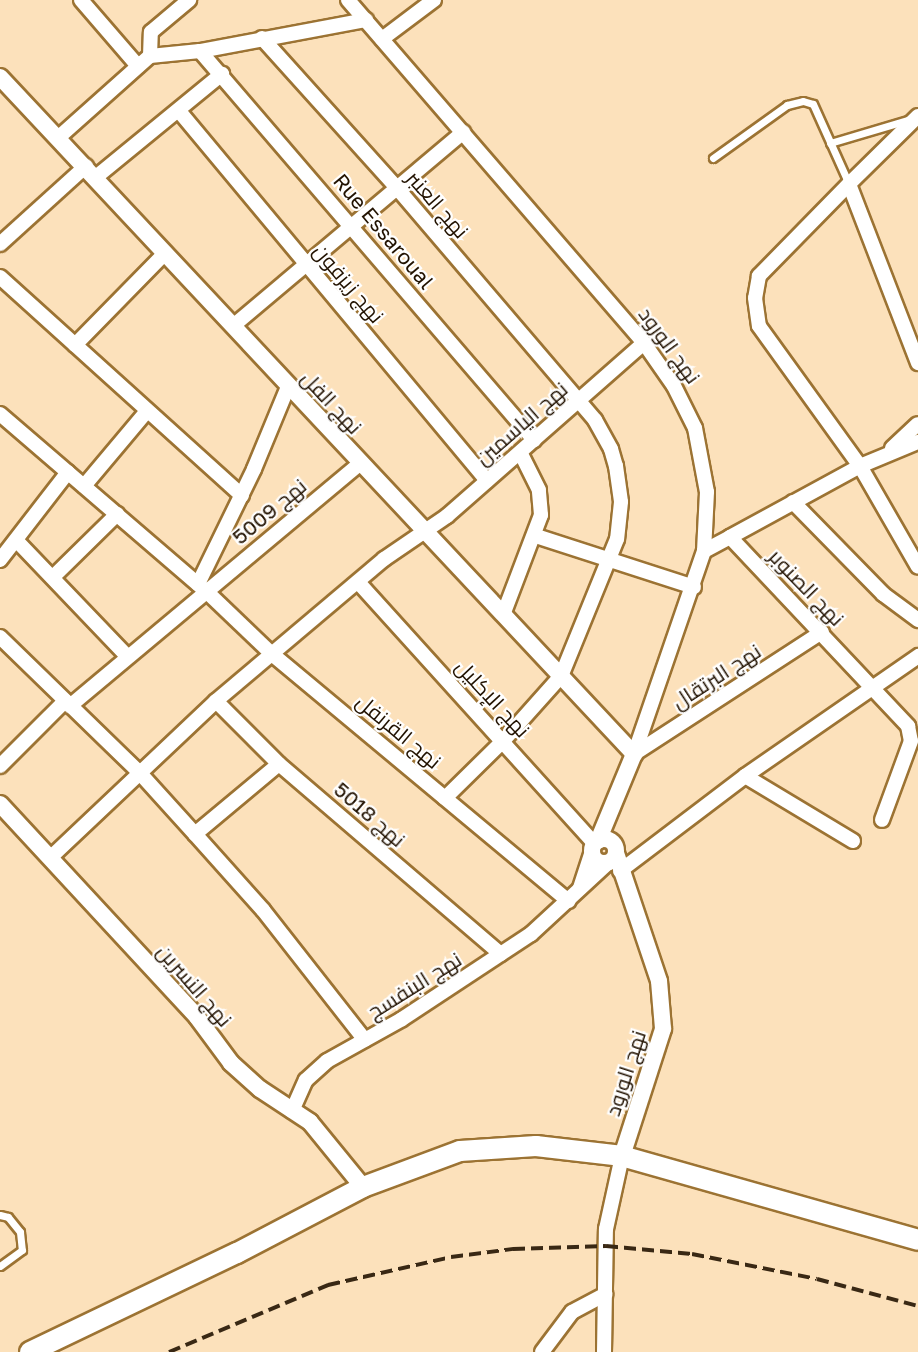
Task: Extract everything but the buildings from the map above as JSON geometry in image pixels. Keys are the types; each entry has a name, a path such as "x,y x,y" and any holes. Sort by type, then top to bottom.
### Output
{"main road":[{"path":"30,1352 237,1253 363,1187 460,1151 536,1146 622,1156 918,1240"}],"street":[{"path":"81,0 138,66"},
{"path":"150,56 151,32 189,0"},
{"name":"نهج الورود","path":"348,0 644,343 687,408 701,446 708,513 704,551 694,587 617,798 605,855 630,901 659,981 663,1029 622,1156"},
{"path":"382,39 434,0"},
{"path":"58,138 150,56 200,51 366,20"},
{"name":"نهج العنبر","path":"262,38 397,188 578,401 605,434 616,466 620,521 611,559 561,676 504,740 445,798"},
{"name":"Rue Essaroual","path":"200,51 534,440"},
{"path":"0,244 92,171 179,111 222,74"},
{"name":"نهج الفل","path":"0,77 92,171 359,464 634,754"},
{"name":"نهج زيزفون","path":"179,111 487,481"},
{"path":"917,117 759,276 755,298 759,326 860,466 918,567"},
{"path":"233,326 463,132"},
{"path":"849,184 918,363"},
{"path":"75,345 165,253"},
{"path":"0,277 242,496"},
{"name":"نهج الياسمين","path":"50,858 138,771 216,701 358,582 487,481 644,343"},
{"path":"202,588 288,387"},
{"path":"84,486 147,411"},
{"name":"نهج القرنفل","path":"0,414 202,588 272,654 568,901"},
{"path":"886,453 918,424"},
{"path":"704,551 860,466 886,453 918,442"},
{"path":"503,615 536,536 541,501 520,452"},
{"name":"نهج 5009","path":"0,766 67,704 127,656 202,588 359,464"},
{"path":"0,560 17,541 68,472"},
{"path":"793,502 883,594 918,620"},
{"path":"53,577 117,514"},
{"path":"536,536 694,587"},
{"name":"نهج الصنوبر","path":"730,537 822,632 873,689 898,710 908,726 911,741 882,820"},
{"path":"17,541 127,656"},
{"name":"نهج الإكليل","path":"358,582 504,740 605,855"},
{"name":"نهج البرتقال","path":"634,754 822,632"},
{"path":"0,637 138,771 263,910 365,1040"},
{"name":"نهج البنفسج","path":"292,1111 306,1080 327,1061 365,1040 501,954 568,901 605,855 745,776 918,656"},
{"name":"نهج 5018","path":"216,701 279,764 501,954"},
{"path":"195,834 279,764"},
{"path":"745,776 853,841"},
{"name":"نهج النسرين","path":"0,804 197,1017 231,1063 292,1111 310,1122 363,1187"},
{"path":"579,890 605,855"},
{"path":"604,1352 606,1229 622,1156"},
{"path":"542,1352 572,1312 606,1294"}],"lane":[{"path":"712,158 786,105 803,101 813,104 849,184"},
{"path":"830,143 917,117"},
{"path":"0,1215 8,1217 20,1232 22,1250 0,1266"}],"railway":[{"path":"169,1352 328,1285 451,1257 513,1249 606,1246 692,1254 817,1279 918,1306"}]}
